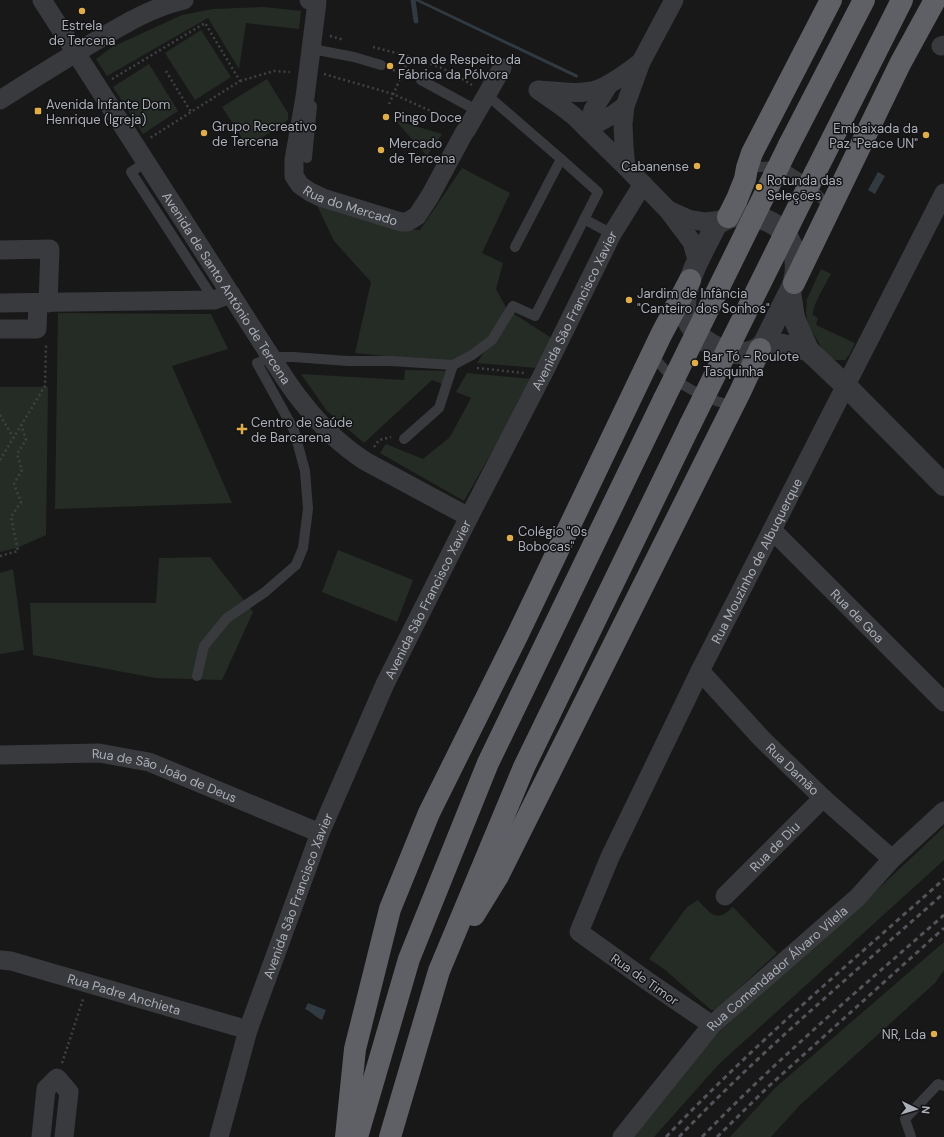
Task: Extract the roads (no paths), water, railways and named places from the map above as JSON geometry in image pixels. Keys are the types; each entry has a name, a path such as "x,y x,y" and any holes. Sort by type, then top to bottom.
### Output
{"highway":[{"path":"726,218 737,199 752,153 831,0"},
{"path":"358,1137 409,959 488,763 664,399 789,146 864,0"},
{"path":"390,1137 439,971 524,767 690,425 902,0"},
{"path":"792,287 900,64 935,0"},
{"path":"346,1137 355,1049 390,909 429,813 517,636 694,271"},
{"path":"439,971 498,876 762,346"}],"street":[{"name":"Avenida de Santo António de Tercena","path":"42,0 141,155 222,297 271,357 303,403 320,423 353,453 365,461 469,517"},
{"path":"0,100 75,52 139,16 170,3 184,0"},
{"path":"626,167 623,124 625,106 641,62 674,0"},
{"name":"Rua do Mercado","path":"313,1 312,49 294,160 294,176 300,185 305,189 323,198 401,222 408,222 416,216 430,196 466,131 481,98 502,68"},
{"path":"641,62 622,76 596,90 585,92 538,90 561,106 587,129 668,210 692,242 694,271"},
{"path":"587,129 593,110 608,84"},
{"path":"587,129 625,106"},
{"name":"Avenida São Francisco Xavier","path":"219,1137 248,1030 320,833 386,684 469,517 543,375 612,234 643,184"},
{"name":"Rua Mouzinho de Albuquerque","path":"579,932 610,856 700,671 944,193"},
{"path":"668,210 688,219 705,222 741,215 755,217 768,221 778,227 786,235 792,244 796,272 792,287 762,346"},
{"path":"726,218 716,225 694,271 686,293 685,308 687,318 700,337 723,351 739,354 751,352 762,346 783,344 808,350"},
{"path":"0,250 50,249 43,303 37,329 0,329"},
{"path":"792,287 794,318 808,350 846,385 944,485"},
{"path":"0,303 222,297"},
{"name":"Rua de Goa","path":"772,530 944,702"},
{"name":"Rua Damão","path":"700,671 762,739 823,798 892,859"},
{"name":"Rua de São João de Deus","path":"0,755 99,753 149,762 320,833"},
{"name":"Rua de Diu","path":"725,896 823,798"},
{"name":"Rua Comendador Álvaro Vilela","path":"622,1137 712,1025 856,898 892,859 944,811"},
{"name":"Rua de Timor","path":"579,932 712,1025"},
{"name":"Rua Padre Anchieta","path":"0,960 11,961 248,1030"},
{"path":"41,1137 46,1088 57,1078 69,1092 64,1137"}],"lane":[{"path":"312,49 354,57 381,65"},
{"path":"307,158 313,92 308,77"},
{"path":"197,676 204,646 227,618 265,592 296,565 303,548 308,509 306,471 294,430 257,364 271,357 293,357 348,361 391,361 453,365 472,355 492,340 513,306 535,316 598,192 561,159 481,98 421,80"},
{"path":"424,192 456,138 466,131"},
{"path":"516,247 561,159"},
{"path":"747,168 778,167 793,174 809,186 830,208"},
{"path":"584,219 612,234"},
{"path":"652,355 673,379 704,397 732,406"},
{"path":"404,439 439,408 453,365"},
{"path":"911,1137 905,1119 938,1084 944,1086"}],"waterway":[{"path":"413,0 416,21"}],"railway":[{"path":"666,1137 767,1037 944,879"},
{"path":"679,1137 776,1042 944,893"},
{"path":"702,1137 790,1051 944,915"},
{"path":"717,1137 769,1086 944,928"}],"place":[{"name":"Estrela de Tercena","path":"82,11"},
{"name":"Zona de Respeito da Fábrica da Pólvora","path":"390,66"},
{"name":"Avenida Infante Dom Henrique (Igreja)","path":"38,111"},
{"name":"Pingo Doce","path":"386,117"},
{"name":"Grupo Recreativo de Tercena","path":"204,133"},
{"name":"Embaixada da Paz \"Peace UN\"","path":"926,135"},
{"name":"Mercado de Tercena","path":"381,150"},
{"name":"Cabanense","path":"697,166"},
{"name":"Rotunda das Seleções","path":"759,187"},
{"name":"Jardim de Infância \"Canteiro dos Sonhos\"","path":"629,300"},
{"name":"Bar Tó - Roulote Tasquinha","path":"695,363"},
{"name":"Centro de Saúde de Barcarena","path":"242,429"},
{"name":"Colégio \"Os Bobocas\"","path":"510,538"},
{"name":"NR, Lda","path":"934,1034"}]}
